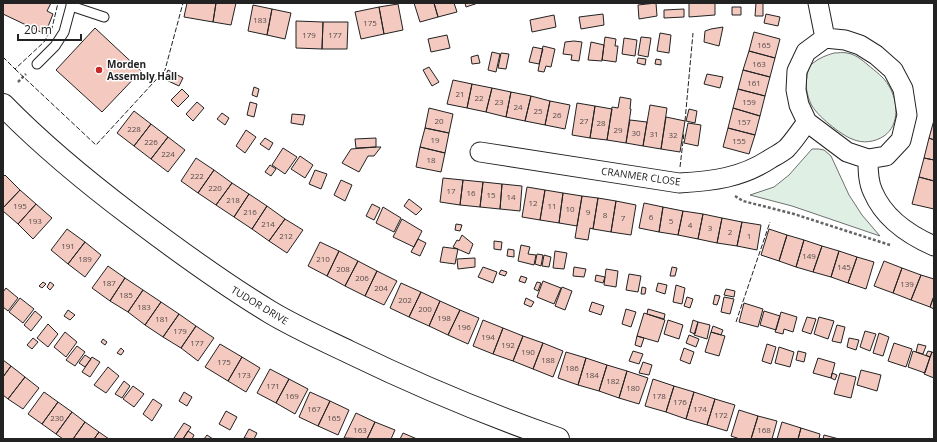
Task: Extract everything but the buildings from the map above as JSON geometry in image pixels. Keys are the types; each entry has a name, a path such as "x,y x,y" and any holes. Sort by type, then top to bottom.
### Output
{"main road":[{"name":"TUDOR DRIVE","path":"3,105 25,128 90,185 182,254 271,313 385,370 469,407 558,439"}],"street":[{"path":"818,3 825,38"},
{"path":"825,38 844,40 860,45 876,55 893,70 903,89 907,115 901,140 886,156 868,159 847,152 807,122 799,106 796,90 797,71 806,52 825,38"},
{"name":"CRANMER CLOSE","path":"480,152 679,182 708,181 738,176 760,166 785,150 796,138 807,122"},
{"path":"868,159 868,175 873,192 882,207 898,225 927,243"}],"lane":[{"path":"37,64 55,46 64,32 71,4 104,16"}],"path":[{"path":"708,181 743,201 794,214 892,246 927,243"}],"green space":[{"path":"834,53 853,55 863,61 879,74 889,86 896,106 896,112 893,126 884,136 873,141 856,141 847,137 823,119 811,104 806,87 809,68 818,60"},
{"path":"812,149 824,150 831,156 849,195 862,215 880,236 792,206 750,195 774,187 789,175"}],"fence":[{"path":"3,57 15,69 44,42 52,28 58,3"},
{"path":"15,69 96,145 165,70 183,3"},
{"path":"685,121 693,33"},
{"path":"680,167 684,133"},
{"path":"736,322 770,222"}],"place":[{"name":"Morden Assembly Hall","path":"99,70"}]}
